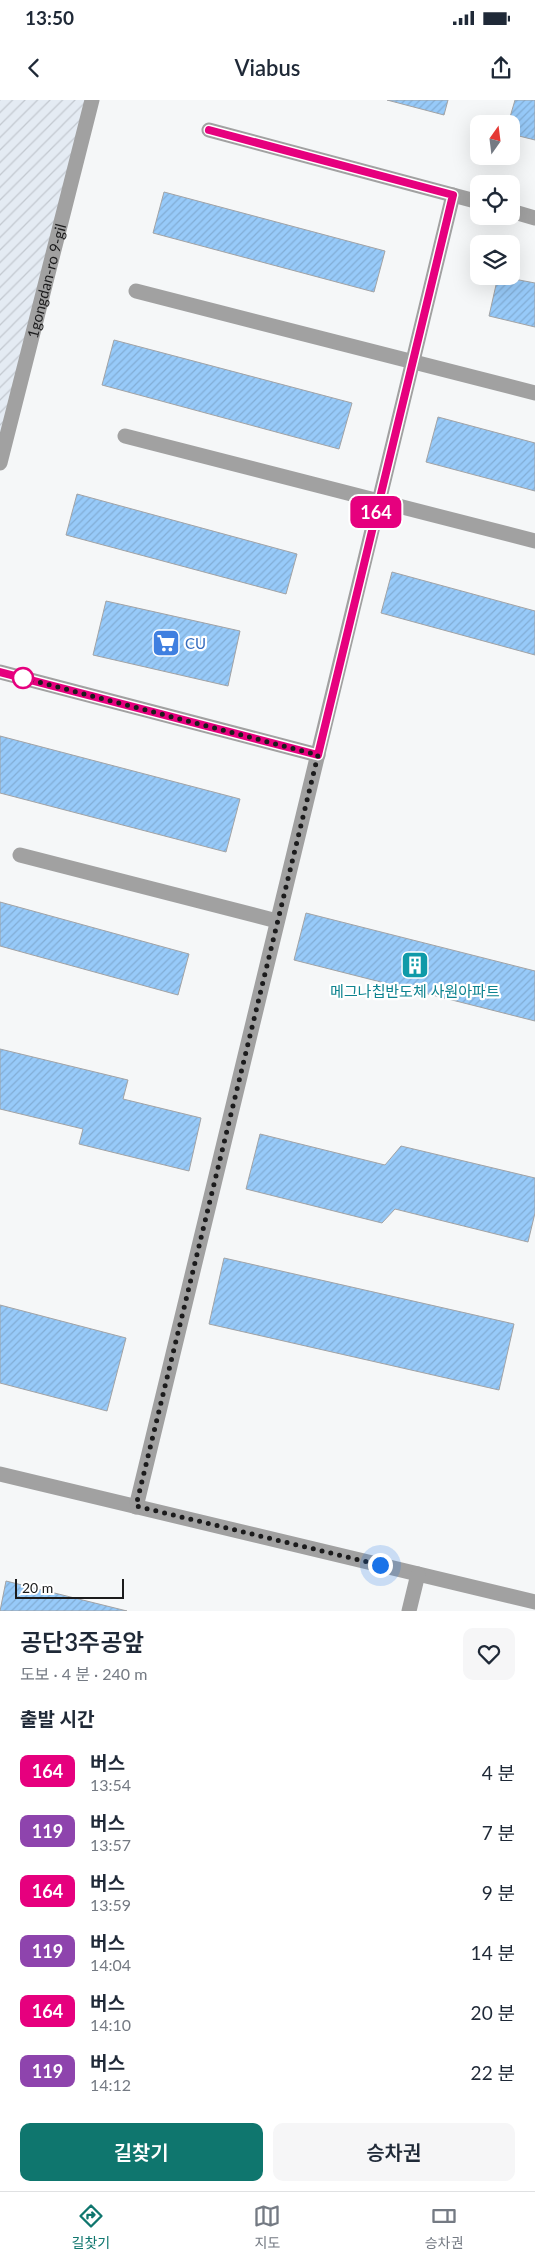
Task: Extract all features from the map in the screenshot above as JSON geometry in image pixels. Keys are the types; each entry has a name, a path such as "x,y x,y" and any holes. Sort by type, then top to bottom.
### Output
{"street":[{"name":"1gongdan-ro 9-gil","path":"0,462 92,100"},
{"path":"209,130 470,200"},
{"path":"136,1506 453,195"},
{"path":"520,214 535,218"},
{"path":"136,291 535,393"},
{"path":"125,436 535,541"},
{"path":"0,672 318,755"},
{"path":"20,855 277,921"},
{"path":"0,1474 535,1602"},
{"path":"408,1611 418,1574"}],"shaded area":[{"path":"0,100 92,100 0,462"}],"building":[{"path":"387,100 448,100 444,115"},
{"path":"515,100 535,100 535,140 520,136 520,115 511,115"},
{"path":"164,192 385,251 374,292 153,233"},
{"path":"520,280 535,283 535,327 489,316 496,285 520,285"},
{"path":"114,340 352,403 339,449 102,385"},
{"path":"438,417 535,443 535,491 426,462"},
{"path":"77,494 297,554 286,594 66,535"},
{"path":"392,572 535,611 535,655 381,613"},
{"name":"CU","path":"106,601 240,631 228,686 93,655"},
{"path":"0,736 240,799 226,852 0,793"},
{"path":"0,902 189,954 178,995 0,946"},
{"name":"메그나칩반도체 사원아파트","path":"306,913 535,971 535,1021 294,960"},
{"path":"0,1049 128,1080 123,1099 201,1118 189,1171 79,1144 83,1129 0,1109"},
{"path":"260,1134 385,1165 401,1146 535,1178 535,1213 528,1242 395,1209 382,1223 246,1189"},
{"path":"224,1258 514,1324 499,1390 209,1324"},
{"path":"0,1305 126,1338 107,1411 0,1383"},
{"path":"6,1581 127,1611 0,1611"}],"bus line":[{"name":"164","path":"0,672 318,755 453,195 209,130"}],"place":[{"name":"CU","path":"166,643"},
{"name":"메그나칩반도체 사원아파트","path":"415,965"}],"route":[{"path":"23,678 318,755 136,1506 380,1565"}]}
